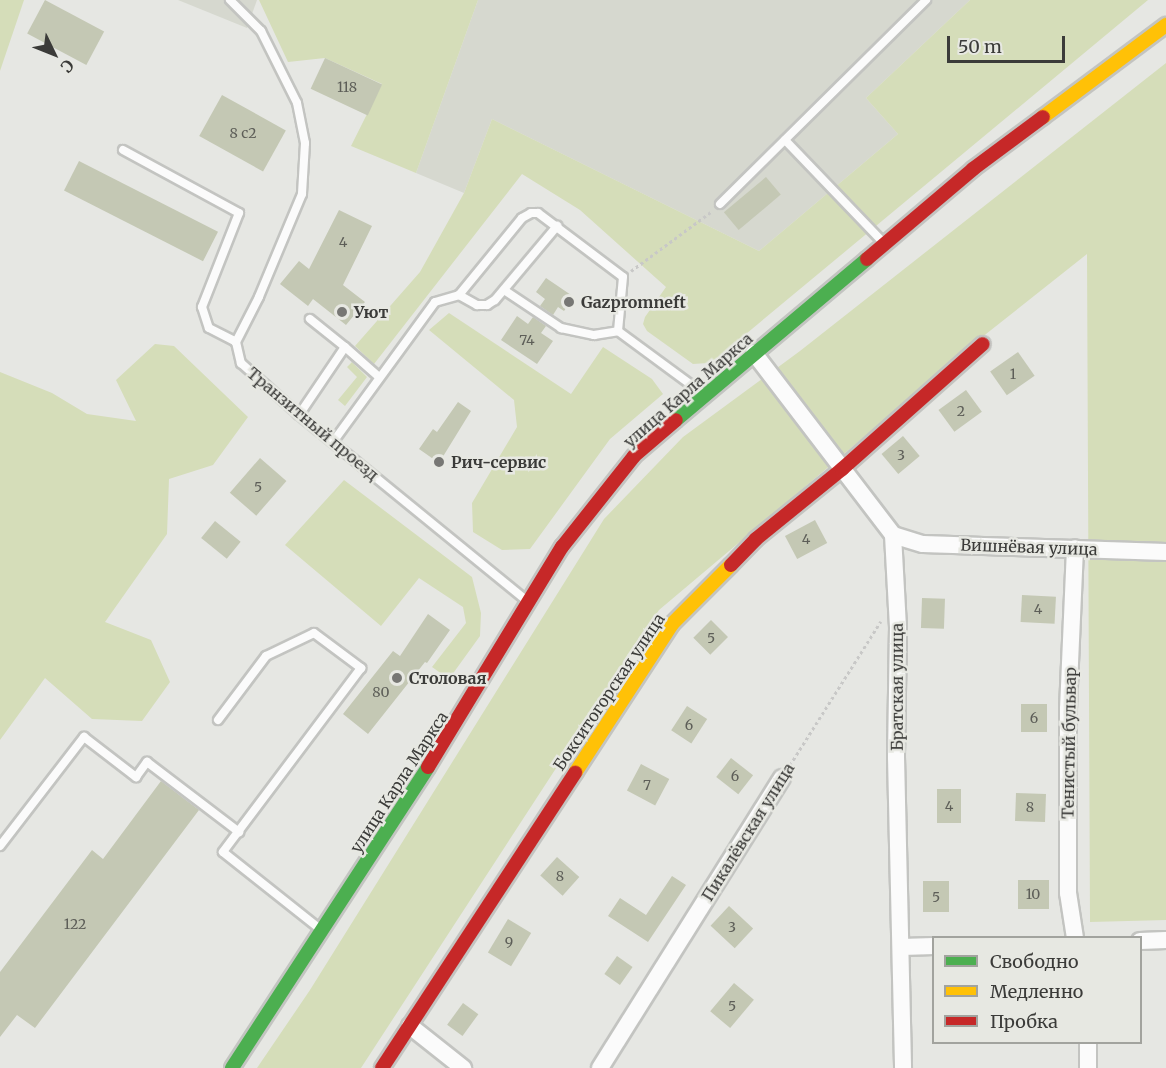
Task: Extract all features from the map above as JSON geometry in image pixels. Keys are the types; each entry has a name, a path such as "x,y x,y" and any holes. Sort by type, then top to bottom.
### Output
{"main road":[{"name":"улица Карла Маркса","path":"232,1068 457,723 562,547 634,456 973,169 1166,25"},
{"name":"Бокситогорская улица","path":"382,1068 672,624 756,539 842,469 983,344"}],"street":[{"path":"754,353 892,535"},
{"name":"Вишнёвая улица","path":"892,535 923,544 1166,552"},
{"name":"Братская улица","path":"892,535 896,596 896,757 903,1068"},
{"name":"Тенистый бульвар","path":"1075,548 1068,710 1068,893 1075,936"},
{"name":"Пикалёвская улица","path":"600,1068 782,778"},
{"path":"1142,941 1166,940"},
{"path":"902,947 932,946"},
{"path":"410,1026 463,1068"},
{"path":"1088,1044 1088,1068"}],"lane":[{"path":"123,150 239,213 202,307 209,328 236,342 302,194 305,143 297,103 261,31 230,0"},
{"path":"720,204 926,0"},
{"path":"785,140 884,243"},
{"path":"333,442 435,302 459,295 522,218 531,213 538,213 623,277 618,332"},
{"path":"459,295 477,304 486,305 495,300 556,226"},
{"path":"504,290 568,330 594,335 618,332 705,395"},
{"path":"310,319 379,377"},
{"name":"Транзитный проезд","path":"236,342 241,363 299,415 528,601"},
{"path":"299,415 345,347"},
{"path":"218,720 266,656 314,633 360,668 223,852 322,930"},
{"path":"0,846 84,737 136,777 147,762 239,832"}],"path":[{"path":"623,277 720,204"},
{"name":"Пикалёвская улица","path":"782,778 896,596"}],"shaded area":[{"path":"178,0 257,0 247,28"},
{"path":"478,0 970,0 866,98 898,134 759,251 492,119 464,193 416,173"}],"green space":[{"path":"0,0 24,0 0,71"},
{"path":"259,0 478,0 416,173 351,146 382,84 325,58 288,62"},
{"path":"970,0 1148,0 717,358 708,363 693,364 647,331 643,324 645,317 666,287 580,210 522,174 374,364 355,346 420,272 464,193 492,119 759,251 898,134 866,98"},
{"path":"1166,63 1166,920 1090,922 1087,254 986,334 659,610 361,1068 257,1068 310,990 604,519 683,437 800,351"},
{"path":"449,313 571,394 603,347 652,379 663,394 610,439 530,549 502,550 473,532 472,503 517,427 514,400 429,330"},
{"path":"155,344 174,346 248,417 213,465 169,479 167,534 105,622 151,640 170,682 142,721 92,719 45,678 0,740 0,372 52,393 87,414 136,421 116,380"},
{"path":"352,362 367,377 345,406 338,400 357,377 347,367"},
{"path":"344,480 472,577 481,613 480,636 449,679 432,667 466,623 463,607 419,578 381,626 285,545"}],"building":[{"path":"45,0 104,31 86,65 27,34"},
{"path":"325,58 382,85 368,115 311,89"},
{"path":"222,95 286,130 263,171 199,136"},
{"path":"79,161 218,232 203,261 64,190"},
{"path":"766,177 781,195 739,230 724,212"},
{"path":"339,210 372,226 343,285 365,302 346,325 313,299 308,306 280,284 299,261 309,269"},
{"path":"546,278 574,297 564,311 558,307 553,315 540,306 545,299 536,292"},
{"path":"517,316 528,324 533,317 546,326 541,333 553,341 537,364 501,340"},
{"path":"1018,352 1035,376 1007,395 990,372"},
{"path":"966,390 982,412 954,432 938,410"},
{"path":"458,402 471,411 439,463 419,449 433,429 437,432"},
{"path":"903,436 920,456 898,474 882,454"},
{"path":"260,458 286,481 256,516 230,493"},
{"path":"815,520 827,543 797,559 785,536"},
{"path":"215,521 241,542 227,559 201,538"},
{"path":"1022,595 1056,597 1055,624 1021,622"},
{"path":"922,598 945,599 944,629 921,628"},
{"path":"428,614 450,630 427,663 425,662 368,734 343,714 393,651 400,656"},
{"path":"711,620 728,637 710,655 693,638"},
{"path":"1021,704 1047,704 1047,732 1021,732"},
{"path":"687,706 707,719 691,743 671,730"},
{"path":"731,758 753,775 738,794 716,777"},
{"path":"641,764 669,779 655,806 627,790"},
{"path":"161,781 199,810 35,1028 17,1015 0,1037 0,972 92,850 103,859"},
{"path":"937,789 961,789 961,823 937,823"},
{"path":"1016,793 1046,794 1045,822 1015,821"},
{"path":"557,857 579,877 563,896 540,876"},
{"path":"672,876 686,885 648,942 608,916 620,898 646,915"},
{"path":"1018,880 1049,880 1049,909 1018,909"},
{"path":"923,881 949,881 949,912 923,912"},
{"path":"729,906 753,929 735,948 711,926"},
{"path":"508,919 531,933 511,966 488,952"},
{"path":"617,956 633,967 620,985 604,974"},
{"path":"734,983 754,1000 730,1028 710,1011"},
{"path":"463,1003 478,1014 463,1036 447,1025"}],"traffic: fast":[{"path":"676,420 867,259"},
{"path":"232,1068 428,767"}],"traffic: slow":[{"path":"1043,117 1166,25"},
{"path":"575,773 672,624 731,565"}],"traffic: jam":[{"path":"867,259 973,169 1043,117"},
{"path":"731,565 756,539 842,469 983,344"},
{"path":"428,767 562,547 634,456 676,420"},
{"path":"382,1068 575,773"}],"place":[{"name":"Gazpromneft","path":"569,302"},
{"name":"Уют","path":"342,312"},
{"name":"Рич-сервис","path":"439,462"},
{"name":"Столовая","path":"397,678"}]}
